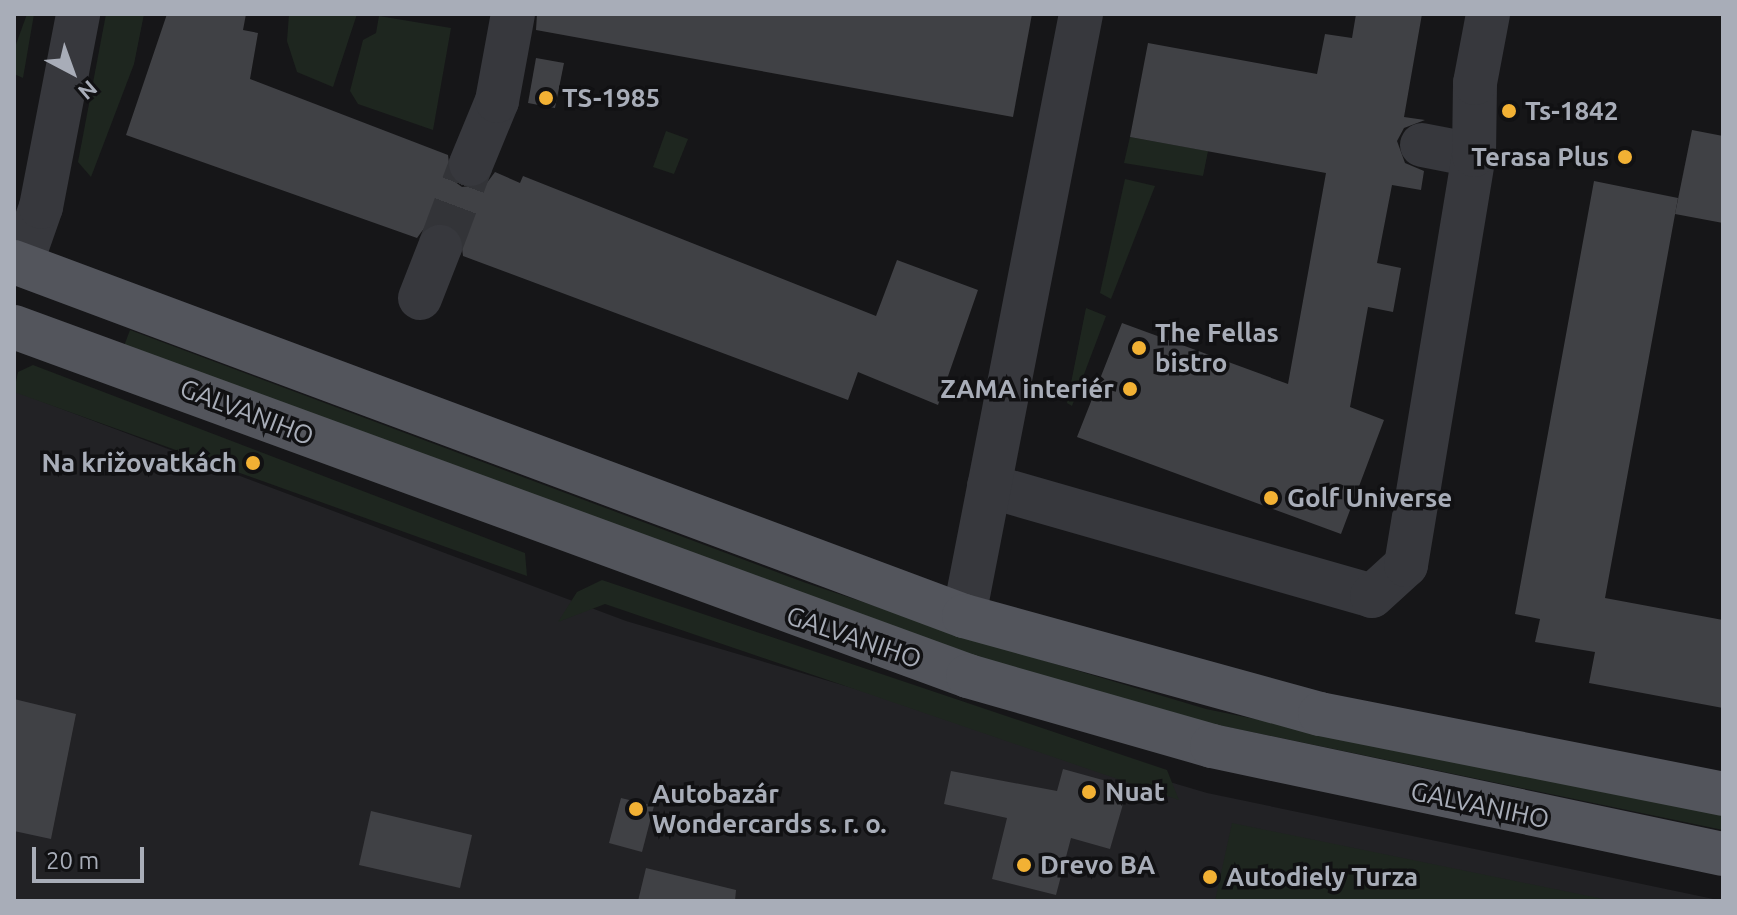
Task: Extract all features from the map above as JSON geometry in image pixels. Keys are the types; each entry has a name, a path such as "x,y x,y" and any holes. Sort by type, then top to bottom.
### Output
{"main road":[{"path":"16,270 964,616 1320,714 1723,794"},
{"name":"GALVANIHO","path":"14,327 968,676 1227,749 1723,854"}],"street":[{"path":"16,270 41,207 78,14"},
{"path":"471,164 497,101 513,14"},
{"path":"964,616 1081,14"},
{"path":"989,486 1372,596 1406,565 1474,155 1475,83 1488,14"},
{"path":"1422,145 1474,155"},
{"path":"420,298 440,247"}],"shaded area":[{"path":"27,14 34,14 23,78 14,74 14,50"},
{"path":"106,14 144,14 134,64 91,177 78,162"},
{"path":"289,14 357,14 333,87 297,72 287,41"},
{"path":"379,16 451,28 433,130 358,104 350,91 363,40 376,33"},
{"path":"666,131 688,139 674,174 653,167"},
{"path":"1130,137 1208,151 1203,176 1124,163"},
{"path":"1125,179 1155,186 1111,299 1100,293"},
{"path":"1086,308 1106,316 1072,406 1067,403"},
{"path":"130,330 806,583 995,646 1206,709 1723,815 1723,830 1132,707 920,643 124,346"},
{"path":"33,365 525,553 527,576 14,392 18,372"},
{"path":"14,391 626,621 1207,793 1723,901 14,901"},
{"path":"602,580 1167,770 1179,800 605,604 558,622 577,592"},
{"path":"1232,823 1613,901 1215,901"}],"building":[{"path":"167,14 246,14 243,30 258,33 250,79 448,155 451,179 462,187 486,184 495,172 520,183 523,176 876,316 897,260 978,290 938,405 858,372 848,400 463,256 460,232 448,224 425,227 417,238 126,135"},
{"path":"537,14 1032,14 1013,117 536,30"},
{"path":"1356,14 1422,14 1404,117 1425,120 1404,128 1397,141 1405,163 1424,171 1421,190 1392,185 1377,263 1401,268 1393,312 1368,307 1350,407 1384,420 1341,534 1077,437 1122,323 1288,384 1326,173 1130,137 1148,43 1317,74 1325,34 1352,38"},
{"path":"536,58 564,63 555,108 528,103"},
{"path":"1692,130 1723,136 1723,223 1675,214"},
{"path":"1594,181 1678,198 1605,598 1723,620 1723,708 1589,683 1595,652 1535,642 1540,619 1515,614"},
{"path":"14,699 76,714 51,839 14,831"},
{"path":"1063,769 1128,787 1110,849 1071,838 1056,895 992,879 1007,818 944,804 951,771 1057,791"},
{"path":"621,798 654,806 642,852 609,843"},
{"path":"371,811 472,835 460,888 359,865"},
{"path":"646,868 736,890 735,901 638,901"}],"tunnel":[{"path":"440,247 471,164"}],"place":[{"name":"TS-1985","path":"546,98"},
{"name":"Ts-1842","path":"1509,111"},
{"name":"Terasa Plus","path":"1625,157"},
{"name":"The Fellas bistro","path":"1139,348"},
{"name":"ZAMA interiér","path":"1130,389"},
{"name":"Na križovatkách","path":"253,463"},
{"name":"Golf Universe","path":"1271,498"},
{"name":"Nuat","path":"1089,792"},
{"name":"Autobazár Wondercards s. r. o.","path":"636,809"},
{"name":"Drevo BA","path":"1024,865"},
{"name":"Autodiely Turza","path":"1210,877"}]}
